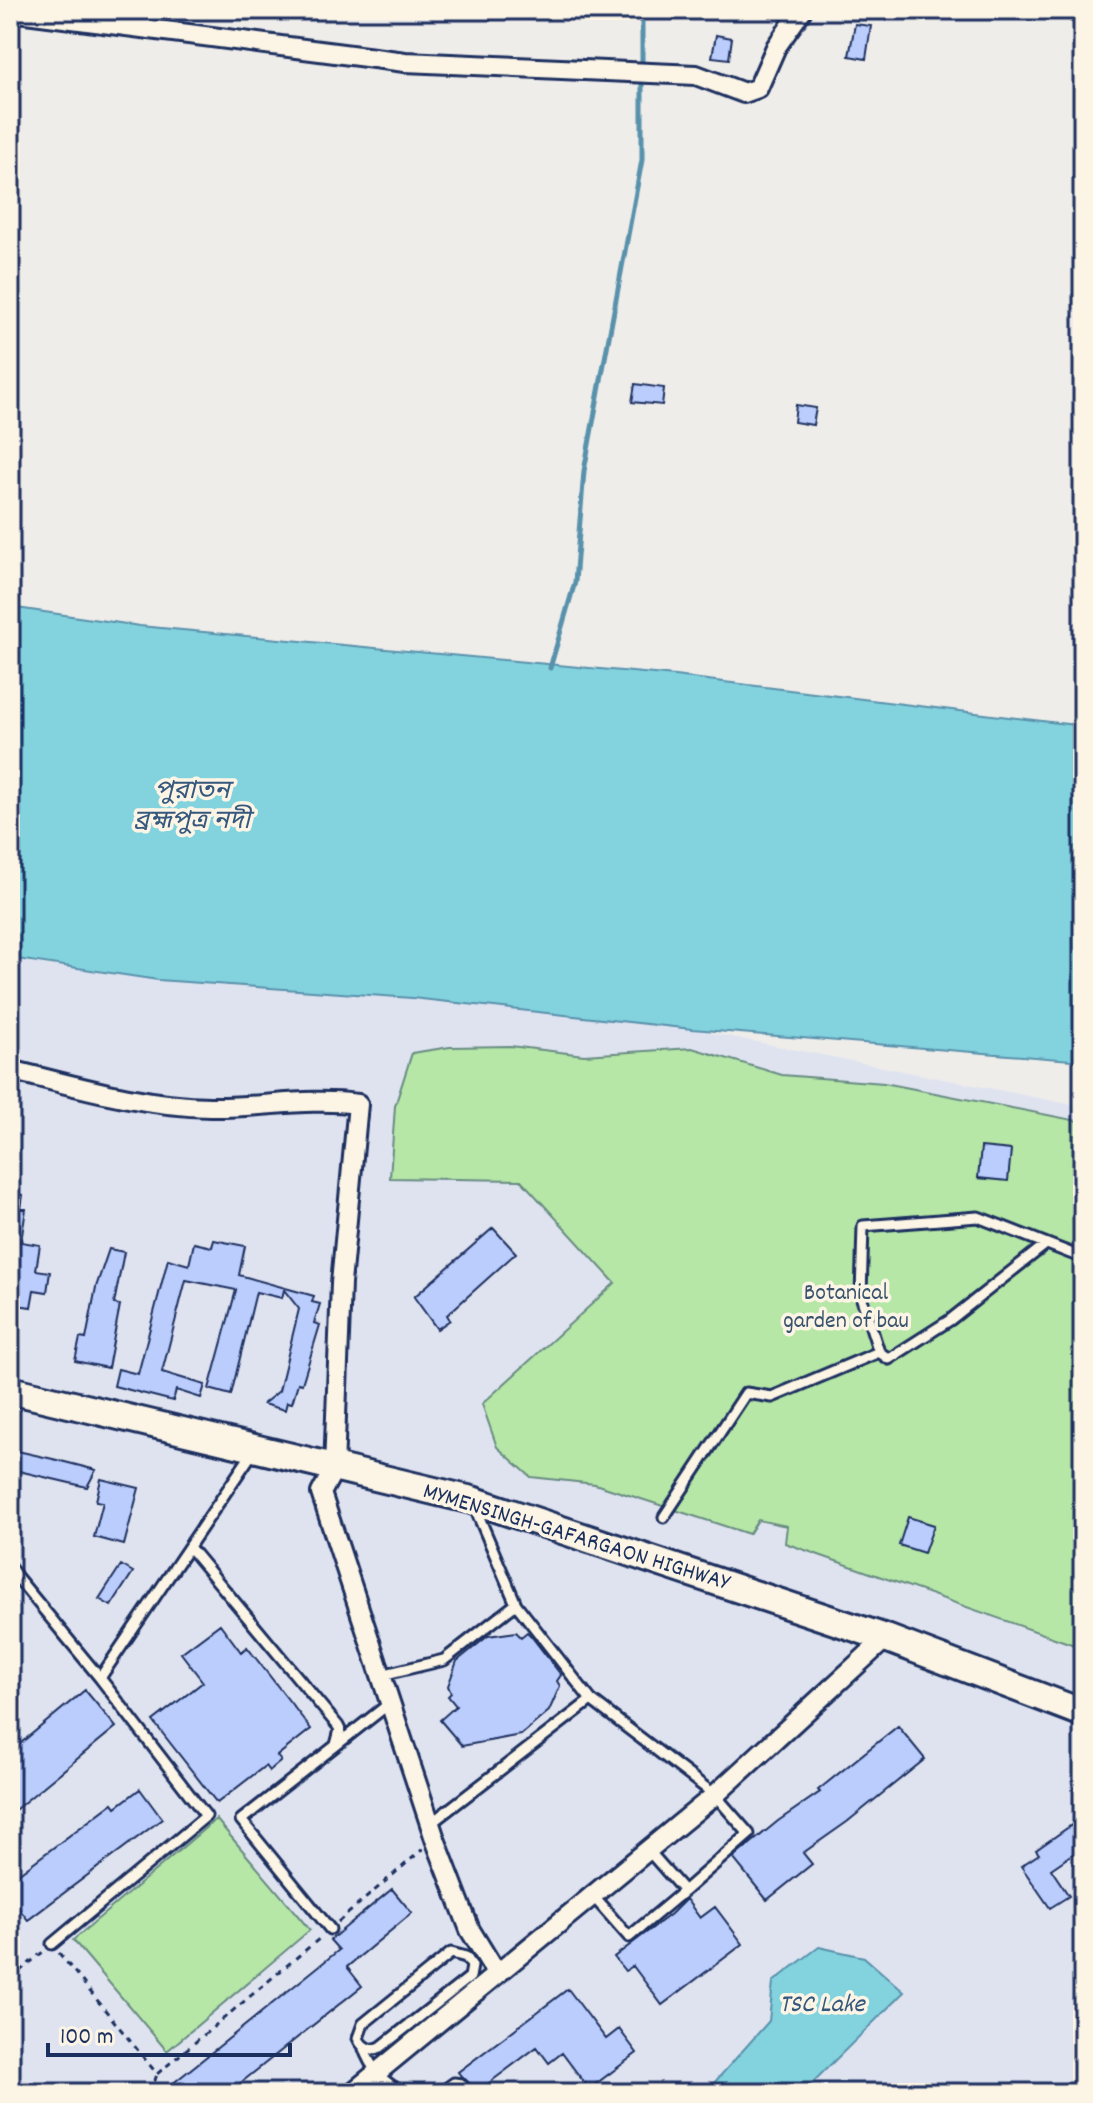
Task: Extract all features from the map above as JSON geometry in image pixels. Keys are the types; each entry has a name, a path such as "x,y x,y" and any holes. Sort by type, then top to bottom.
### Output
{"main road":[{"name":"MYMENSINGH-GAFARGAON HIGHWAY","path":"10,1390 472,1500 886,1638 1083,1713"}],"street":[{"path":"10,11 405,62 696,75 744,93 758,88 776,47 802,10"},
{"path":"1073,10 1083,15"},
{"path":"10,1070 125,1098 210,1107 326,1099 358,1104 341,1283 334,1469 321,1493 433,1832 470,1930 497,1974"},
{"path":"352,2093 715,1795 886,1638"}],"lane":[{"path":"1046,1244 950,1320 889,1359 879,1352 861,1296 863,1226 978,1217 1083,1258"},
{"path":"664,1517 746,1393 772,1397 879,1352"},
{"path":"100,1678 255,1449"},
{"path":"472,1500 516,1604 591,1700 715,1795 749,1834 629,1937 593,1896"},
{"path":"189,1547 338,1726 340,1730 336,1745"},
{"path":"12,1575 100,1678 206,1816 52,1944"},
{"path":"381,1675 444,1660 516,1604"},
{"path":"433,1832 591,1700"},
{"path":"330,1929 241,1820 390,1703"},
{"path":"648,1850 684,1891"},
{"path":"406,2093 390,2086 377,2072 358,2038 363,2024 468,1940 470,1930"},
{"path":"363,2046 372,2050 381,2047 470,1977 472,1966 466,1957 451,1953"},
{"path":"440,2093 454,2083 461,2084 470,2093"}],"path":[{"path":"151,2093 157,2074 330,1929 433,1832"},
{"path":"10,1979 52,1944 157,2074"}],"shaded area":[{"path":"10,958 158,980 412,998 692,1029 1083,1107 1083,2093 10,2093"}],"green space":[{"name":"Botanical garden of bau","path":"510,1046 584,1055 692,1048 782,1075 884,1083 1083,1122 1083,1648 785,1543 787,1526 758,1520 749,1534 595,1484 531,1477 497,1447 482,1404 615,1283 521,1180 390,1178 395,1106 412,1053 450,1047"},
{"path":"216,1819 310,1930 167,2051 73,1940"}],"water":[{"name":"পুরাতন ব্রহ্মপুত্র নদী","path":"10,607 140,626 675,676 1083,726 1083,1061 692,1029 412,998 158,980 10,958"},
{"name":"TSC Lake","path":"819,1947 864,1957 904,1992 802,2093 705,2093 769,2021 773,1982"}],"building":[{"path":"855,24 871,26 866,59 849,56"},
{"path":"716,35 732,38 729,59 712,57"},
{"path":"635,384 664,388 662,405 632,402"},
{"path":"796,405 816,408 813,425 794,422"},
{"path":"981,1147 1011,1150 1008,1181 978,1178"},
{"path":"10,1193 23,1195 21,1209 26,1209 21,1242 40,1245 36,1270 50,1272 47,1292 34,1290 31,1307 10,1304"},
{"path":"493,1228 516,1253 447,1315 450,1320 437,1329 414,1297"},
{"path":"214,1240 245,1246 239,1275 314,1296 312,1302 320,1304 314,1323 320,1325 302,1384 298,1383 292,1403 287,1402 285,1410 263,1404 279,1391 299,1309 284,1290 282,1298 256,1292 231,1395 209,1389 236,1290 186,1280 162,1372 205,1385 201,1398 176,1390 173,1401 114,1386 118,1369 138,1374 168,1259 189,1265 194,1243 212,1247"},
{"path":"109,1249 124,1252 114,1304 120,1305 108,1368 75,1361 80,1338 86,1339 96,1287"},
{"path":"13,1450 96,1470 87,1487 10,1469"},
{"path":"101,1479 139,1488 124,1545 94,1537 103,1502 96,1501"},
{"path":"908,1517 934,1525 924,1553 899,1545"},
{"path":"121,1565 133,1572 111,1606 99,1599"},
{"path":"220,1624 241,1652 247,1647 311,1729 277,1756 281,1761 269,1771 265,1766 217,1803 153,1721 203,1682 181,1653"},
{"path":"516,1632 521,1637 527,1632 561,1675 557,1681 560,1686 549,1711 521,1735 462,1746 440,1720 456,1706 448,1696 451,1693 448,1686 457,1661 488,1636"},
{"path":"85,1690 116,1727 10,1814 10,1752"},
{"path":"898,1726 925,1759 803,1853 812,1864 767,1900 733,1858 820,1792 818,1790"},
{"path":"140,1789 162,1819 28,1920 10,1897 10,1880 113,1803 116,1807"},
{"path":"1083,1817 1083,1847 1051,1869 1069,1896 1050,1908 1021,1866 1039,1854 1036,1850"},
{"path":"392,1889 412,1913 347,1967 362,1986 228,2093 161,2093 339,1950 330,1940"},
{"path":"686,1899 700,1918 715,1907 743,1944 662,2005 633,1966 625,1971 614,1957"},
{"path":"568,1989 606,2039 619,2029 637,2053 589,2089 562,2053 549,2063 537,2047 477,2092 461,2076 458,2072"}],"waterway":[{"path":"550,668 575,582 584,471 642,160 642,10"}]}
